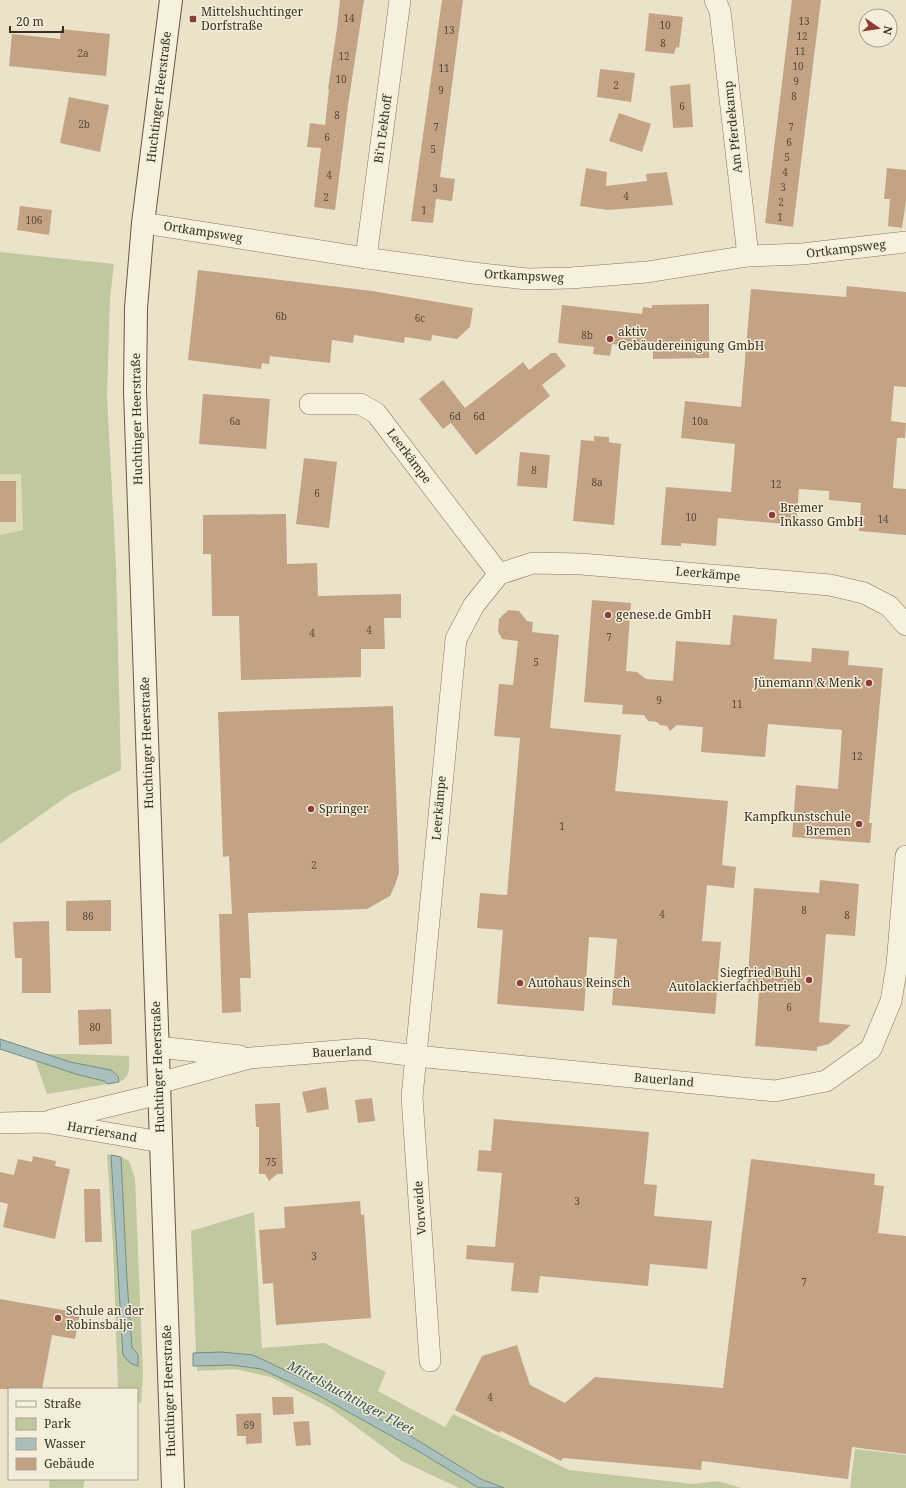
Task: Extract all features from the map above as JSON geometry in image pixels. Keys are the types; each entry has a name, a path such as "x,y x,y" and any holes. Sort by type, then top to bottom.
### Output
{"main road":[{"name":"Huchtinger Heerstraße","path":"168,0 143,223 136,308 135,391 173,1488"}],"street":[{"name":"Bi'n Eekhoff","path":"366,258 400,0"},
{"name":"Am Pferdekamp","path":"715,0 720,11 748,256"},
{"name":"Ortkampsweg","path":"143,223 366,258 527,279 571,278 647,272 748,256 802,254 906,242"},
{"name":"Leerkämpe","path":"310,404 360,404 376,413 498,574"},
{"name":"Leerkämpe","path":"416,1056 456,639 474,605 498,574 533,563 581,564 830,584 864,593 889,606 906,625"},
{"name":"Bauerland","path":"158,1047 250,1058 362,1049 416,1056 775,1091 826,1081 871,1049 891,1001 897,965 906,856"},
{"name":"Vorweide","path":"416,1056 412,1097 430,1361"},
{"name":"Bauerland","path":"159,1088 250,1058"},
{"name":"Harriersand","path":"44,1122 159,1088"},
{"name":"Harriersand","path":"0,1123 44,1122 161,1142"}],"shaded area":[{"path":"0,474 21,474 23,530 0,535"}],"green space":[{"path":"0,252 114,264 110,298 107,396 116,566 121,770 69,795 0,844 0,535 23,530 21,474 0,474"},
{"path":"46,1054 129,1056 128,1072 126,1078 119,1082 118,1076 102,1068 70,1062"},
{"path":"35,1060 79,1075 104,1081 108,1084 47,1094"},
{"path":"107,1154 111,1155 121,1331 132,1346 121,1157 129,1161 135,1178 143,1374 141,1403 138,1402 138,1388 118,1388 113,1244"},
{"path":"254,1212 262,1348 324,1343 386,1372 378,1391 445,1427 453,1414 569,1470 693,1484 718,1481 741,1488 504,1488 481,1478 399,1429 314,1384 253,1355 221,1352 196,1353 191,1231"},
{"path":"232,1365 261,1369 318,1395 418,1451 479,1488 459,1488 402,1461 332,1409 271,1377 235,1369 197,1371 197,1366"},
{"path":"855,1449 906,1455 906,1488 850,1488"},
{"path":"50,1480 85,1480 83,1488 49,1488"}],"water":[{"path":"0,1039 70,1062 111,1070 118,1076 119,1082 108,1084 104,1081 79,1075 0,1049"},
{"path":"111,1155 121,1157 132,1347 138,1355 138,1366 130,1363 123,1355"},
{"path":"221,1352 253,1355 314,1384 399,1429 481,1479 504,1488 479,1488 418,1451 318,1395 261,1369 232,1365 193,1366 193,1353"}],"building":[{"path":"340,0 364,0 348,105 335,210 314,207 321,148 307,147 310,123 325,125 328,89"},
{"path":"442,0 463,0 440,177 455,179 452,201 436,199 433,223 411,221"},
{"path":"792,0 821,0 793,227 765,223"},
{"path":"649,13 683,17 679,48 676,47 674,54 645,51"},
{"path":"61,29 110,34 106,76 9,66 12,34 60,39"},
{"path":"600,69 635,73 631,102 597,97"},
{"path":"690,84 693,127 673,128 670,86"},
{"path":"69,97 109,105 100,152 60,143"},
{"path":"619,113 651,124 642,152 609,141"},
{"path":"586,168 607,172 606,186 647,181 646,174 667,172 673,205 608,210 580,206"},
{"path":"887,168 906,170 906,201 902,228 888,226 890,199 884,199"},
{"path":"20,206 52,210 49,235 17,230"},
{"path":"198,270 372,291 473,308 470,327 457,339 432,335 431,341 405,337 404,343 354,335 353,343 332,340 330,363 270,356 269,364 262,363 261,369 188,360"},
{"path":"847,286 906,292 906,387 894,386 891,421 906,423 905,438 897,438 893,488 906,489 906,535 859,531 861,503 829,500 829,491 799,489 796,525 718,518 716,546 681,543 681,546 661,545 666,487 731,492 735,444 681,438 685,401 741,407 751,289 846,297"},
{"path":"709,304 709,358 653,359 653,349 612,344 610,356 593,354 594,347 558,343 562,305 642,314 643,307 652,308 652,305"},
{"path":"551,353 556,353 566,366 542,385 550,396 476,455 451,423 443,429 419,399 443,380 465,408 523,362 529,370"},
{"path":"203,394 270,399 266,449 199,444"},
{"path":"594,436 609,437 609,442 621,444 614,525 573,521 581,440 594,441"},
{"path":"520,452 550,455 547,488 517,486"},
{"path":"304,458 337,462 329,528 296,524"},
{"path":"0,481 16,481 16,522 0,522"},
{"path":"286,514 287,564 317,563 318,596 401,594 401,618 384,618 385,649 361,649 361,677 241,680 239,616 212,616 211,554 203,554 203,515"},
{"path":"592,600 631,603 626,671 637,672 646,679 673,681 676,641 730,645 733,615 777,619 774,659 811,662 812,648 849,651 848,665 883,668 869,823 872,823 870,843 792,837 796,785 838,789 842,730 768,724 765,757 701,752 703,727 677,725 670,731 667,726 660,725 657,722 648,721 644,715 622,714 623,705 584,702"},
{"path":"508,610 519,611 527,621 533,622 532,632 559,635 550,728 621,735 615,791 728,801 722,865 736,867 734,888 707,885 702,941 721,942 715,1014 612,1005 617,939 589,937 584,1011 497,1004 503,930 477,928 480,893 507,895 520,738 494,736 499,684 513,685 518,641 502,639 498,631 499,619"},
{"path":"393,706 399,873 390,896 367,909 248,913 251,978 240,978 241,1012 222,1013 219,914 232,914 229,856 223,857 218,712"},
{"path":"820,880 859,884 855,936 826,934 819,1022 851,1025 829,1044 817,1047 817,1051 755,1046 759,991 747,990 754,888 819,893"},
{"path":"111,900 111,931 66,931 66,901"},
{"path":"49,921 51,993 22,993 22,958 15,958 13,922"},
{"path":"111,1009 112,1044 79,1045 78,1010"},
{"path":"326,1087 329,1109 307,1113 302,1092"},
{"path":"372,1098 375,1121 358,1123 355,1100"},
{"path":"280,1103 283,1174 277,1174 269,1181 265,1174 259,1174 259,1127 256,1127 255,1104"},
{"path":"494,1119 649,1132 644,1184 657,1185 654,1216 712,1221 707,1269 650,1264 648,1286 540,1276 538,1293 511,1291 514,1263 466,1259 467,1245 495,1247 502,1173 477,1171 479,1150 491,1151"},
{"path":"33,1156 56,1161 55,1166 70,1169 55,1239 3,1227 8,1204 0,1202 0,1172 14,1175 18,1159 32,1162"},
{"path":"751,1159 875,1174 874,1185 884,1186 878,1233 906,1236 906,1454 852,1447 848,1479 702,1461 701,1470 563,1458 561,1461 501,1431 500,1433 455,1410 482,1356 517,1345 530,1385 565,1403 595,1377 723,1388"},
{"path":"84,1189 100,1189 102,1242 85,1242"},
{"path":"360,1201 361,1215 364,1214 371,1318 276,1325 273,1283 263,1284 259,1230 285,1228 284,1207"},
{"path":"0,1299 80,1313 75,1339 52,1335 42,1388 0,1389"},
{"path":"272,1397 293,1397 294,1414 273,1415"},
{"path":"261,1413 262,1443 246,1444 246,1436 237,1436 236,1414"},
{"path":"309,1421 311,1445 296,1446 293,1422"}],"place":[{"name":"Mittelshuchtinger Dorfstraße","path":"193,19"},
{"name":"aktiv Gebäudereinigung GmbH","path":"610,339"},
{"name":"Bremer Inkasso GmbH","path":"772,515"},
{"name":"genese.de GmbH","path":"608,615"},
{"name":"Jünemann & Menk","path":"869,683"},
{"name":"Springer","path":"311,809"},
{"name":"Kampfkunstschule Bremen","path":"859,824"},
{"name":"Siegfried Buhl Autolackierfachbetrieb","path":"809,980"},
{"name":"Autohaus Reinsch","path":"520,983"},
{"name":"Schule an der Robinsbalje","path":"58,1318"}],"water label":[{"name":"Mittelshuchtinger Fleet","path":"351,1397"}]}
